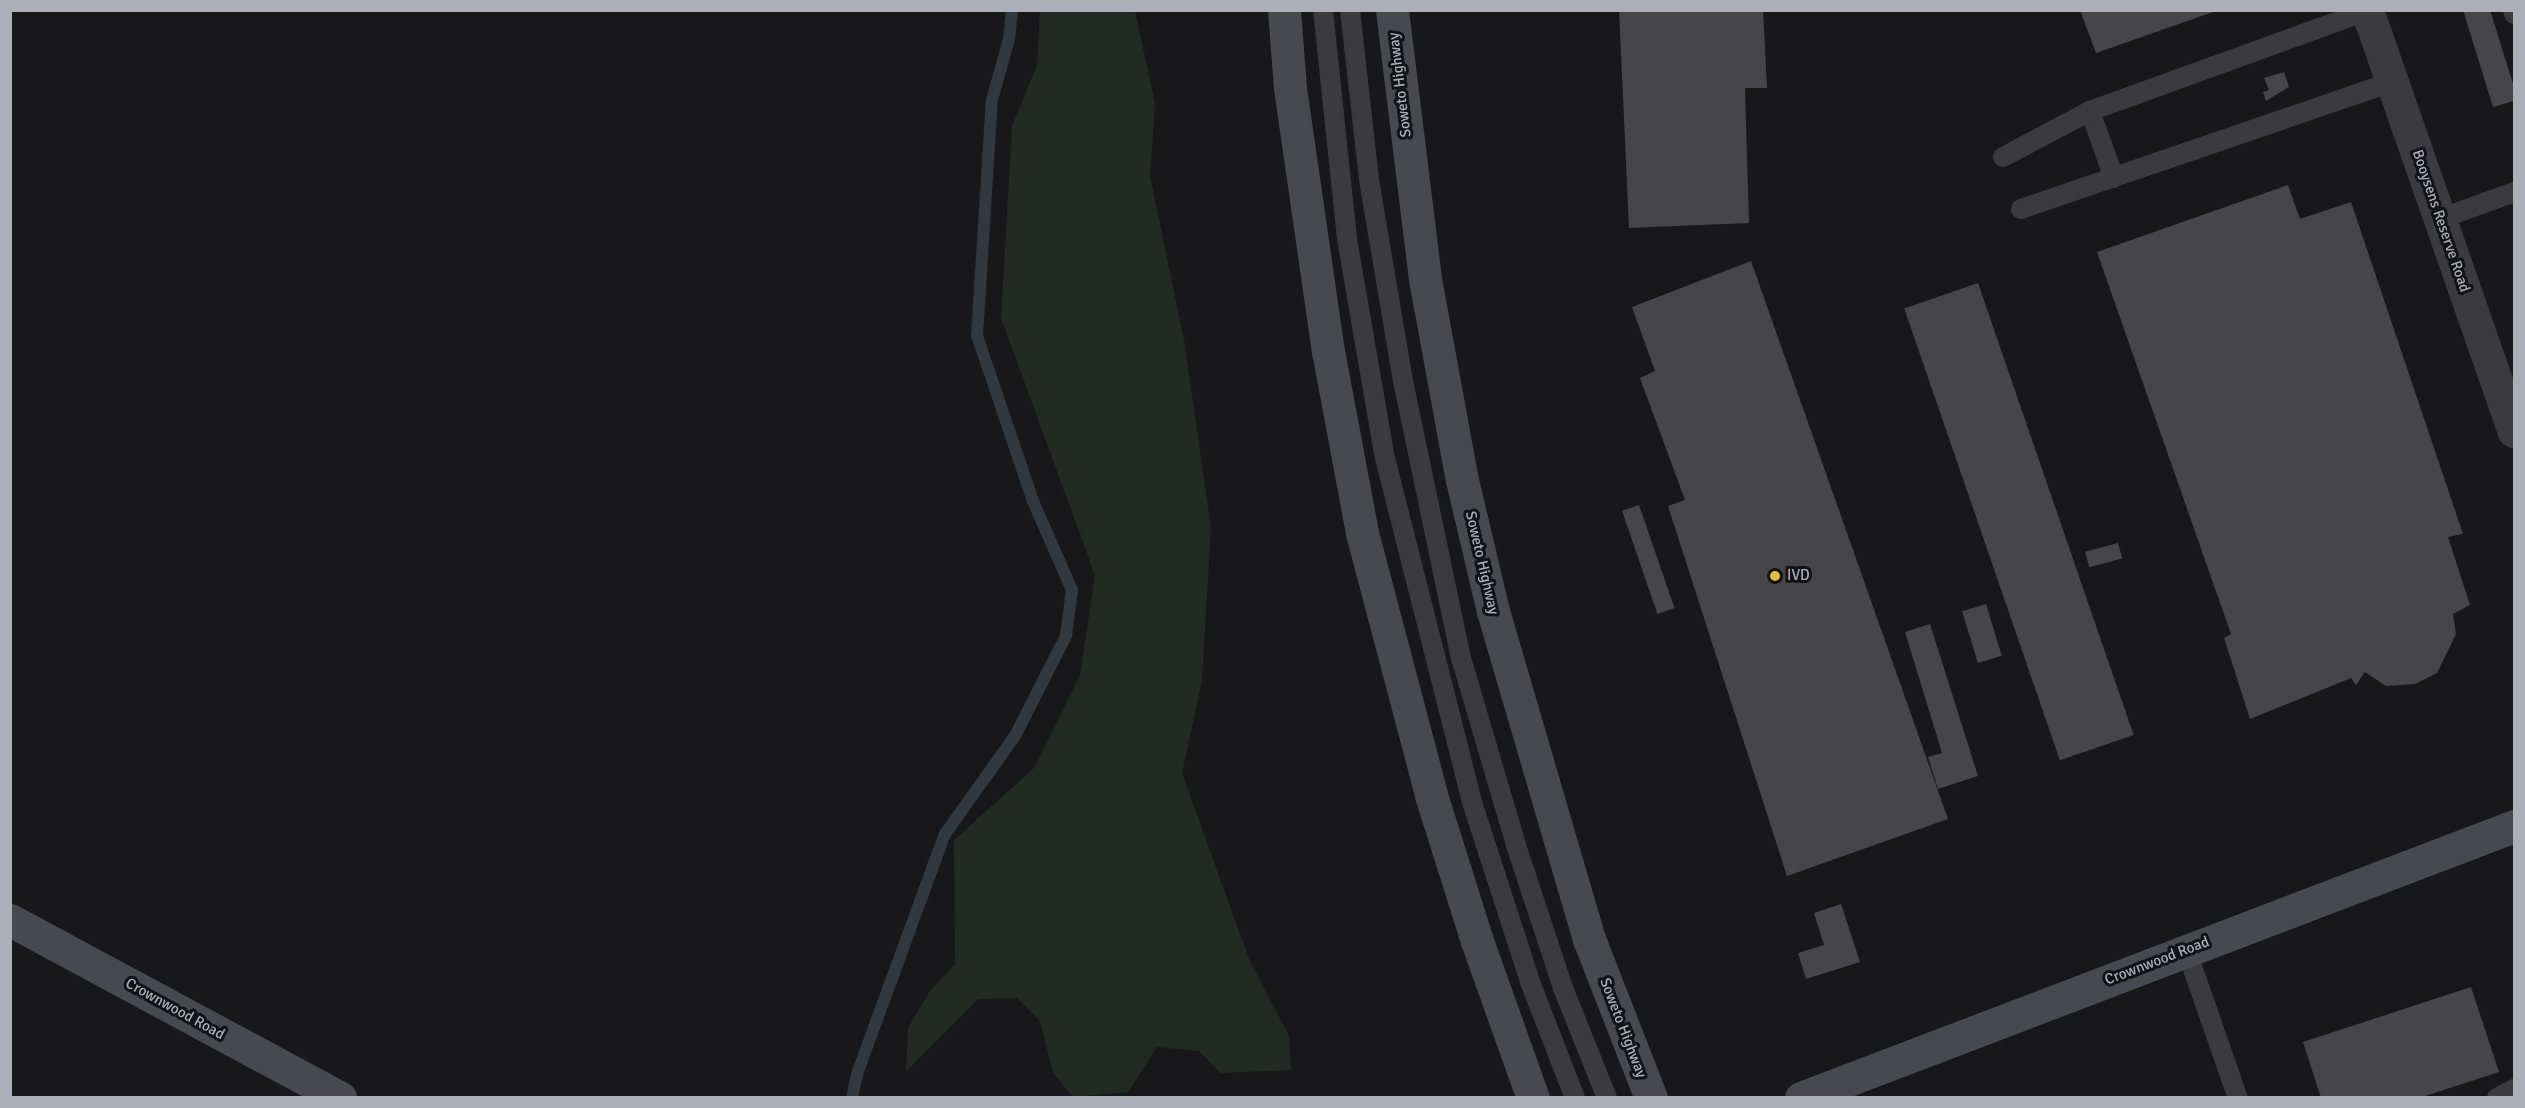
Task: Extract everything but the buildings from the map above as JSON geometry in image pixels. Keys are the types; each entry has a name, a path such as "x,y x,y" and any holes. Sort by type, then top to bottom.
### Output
{"main road":[{"path":"1284,10 1290,88 1328,351 1362,533 1431,795 1477,941 1532,1095"},
{"name":"Soweto Highway","path":"1392,10 1425,279 1462,480 1526,733 1589,939 1650,1098"},
{"name":"Crownwood Road","path":"1800,1098 2186,949 2514,826"},
{"name":"Crownwood Road","path":"10,920 340,1098"}],"street":[{"name":"Booysens Reserve Road","path":"2367,11 2514,431"}],"lane":[{"path":"1323,10 1347,238 1385,458 1472,802 1530,982 1572,1091"},
{"path":"1350,10 1369,180 1401,370 1461,657 1516,845 1563,988 1607,1098"},
{"path":"2002,157 2090,111 2367,11"},
{"path":"2021,209 2392,82"},
{"path":"2090,111 2114,177"},
{"path":"2440,219 2514,192"},
{"path":"2186,949 2238,1098"},
{"path":"2497,1098 2514,1089"}],"shaded area":[{"path":"1040,11 1135,11 1155,104 1150,176 1184,340 1211,527 1202,681 1182,773 1249,959 1289,1036 1291,1070 1220,1073 1199,1051 1157,1047 1128,1092 1073,1097 1053,1073 1040,1021 1017,998 978,999 906,1072 908,1028 930,991 955,964 954,840 1034,768 1080,675 1095,575 1001,318 1012,126 1037,65"}],"waterway":[{"path":"852,1098 857,1074 945,834 1015,736 1066,636 1072,590 1033,501 977,336 992,100 1009,39 1012,10"}],"place":[{"name":"IVD","path":"1775,576"}]}
